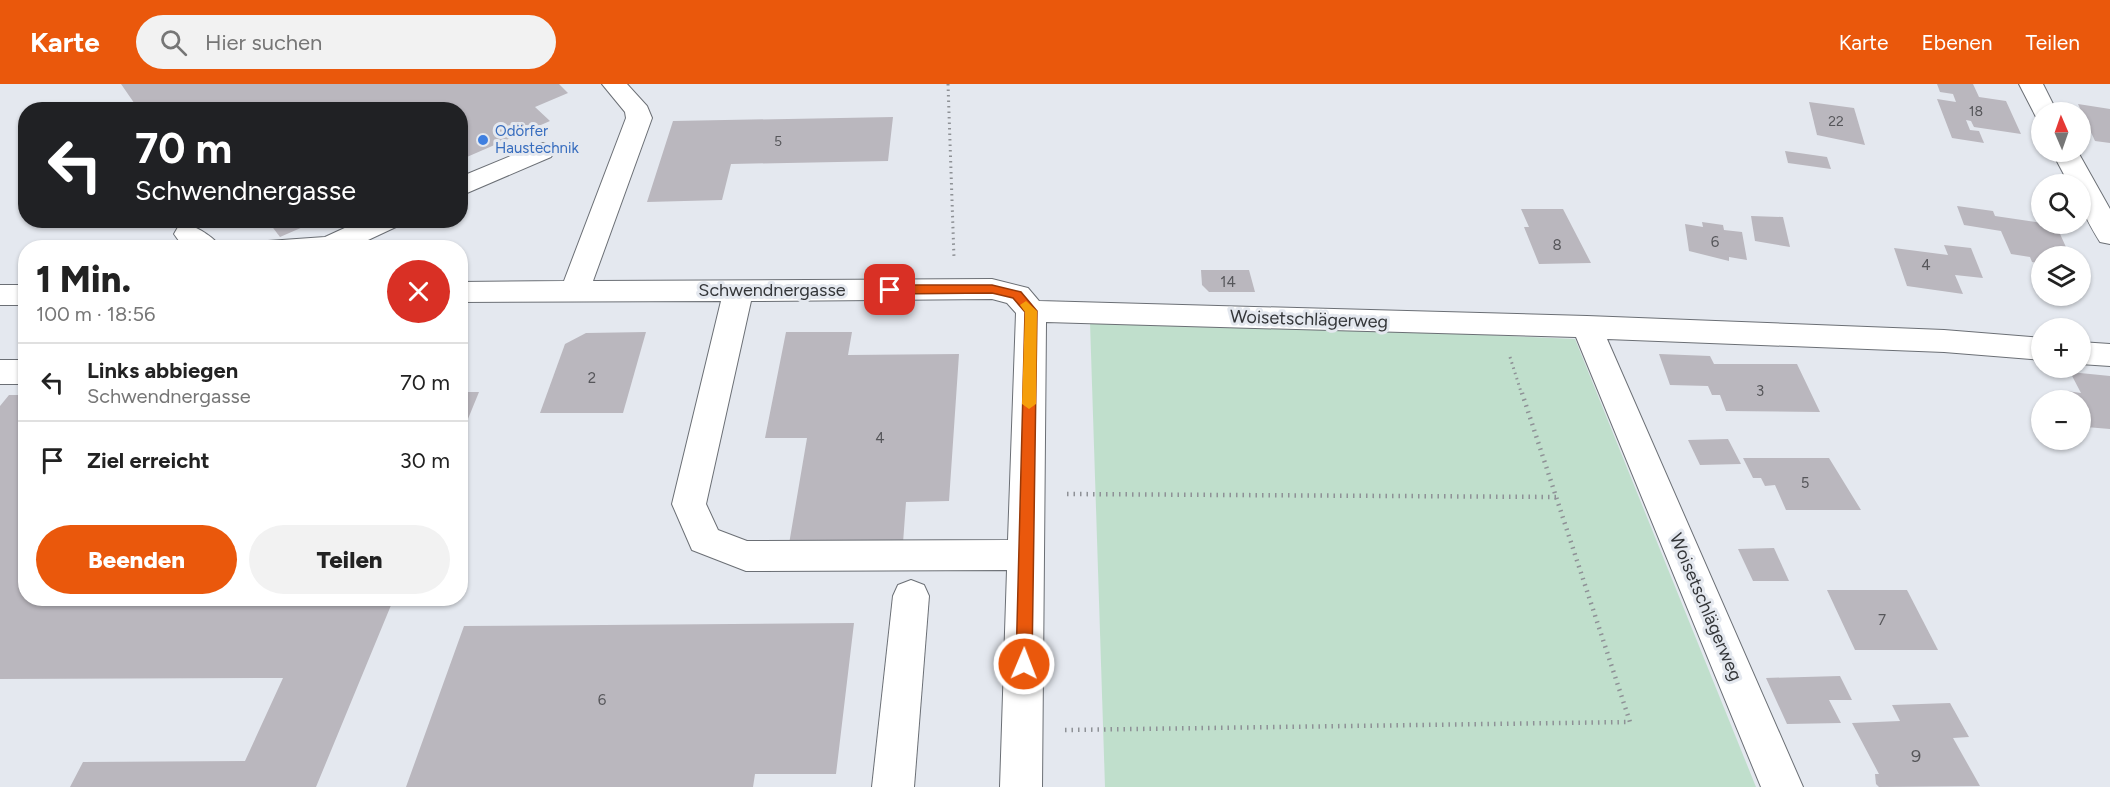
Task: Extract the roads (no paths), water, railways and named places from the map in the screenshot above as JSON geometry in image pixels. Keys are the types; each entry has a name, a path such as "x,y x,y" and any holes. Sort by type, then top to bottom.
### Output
{"street":[{"path":"575,291 639,118 638,111 614,84"},
{"path":"2031,84 2040,102"},
{"path":"468,184 542,151"},
{"path":"2071,162 2110,235"},
{"path":"343,240 370,228"},
{"name":"Schwendnergasse","path":"468,292 992,289 1017,295 1031,311"},
{"path":"738,291 689,504 705,540 746,556 1026,555"},
{"path":"0,295 18,295"},
{"path":"1021,787 1031,311"},
{"name":"Woisetschlägerweg","path":"1031,311 1587,327 1944,342 2031,349"},
{"name":"Woisetschlägerweg","path":"1587,327 1782,787"},
{"path":"2091,354 2110,355"},
{"path":"0,372 18,372"},
{"path":"892,787 911,596"}],"place":[{"name":"Odörfer Haustechnik","path":"483,140"}]}
